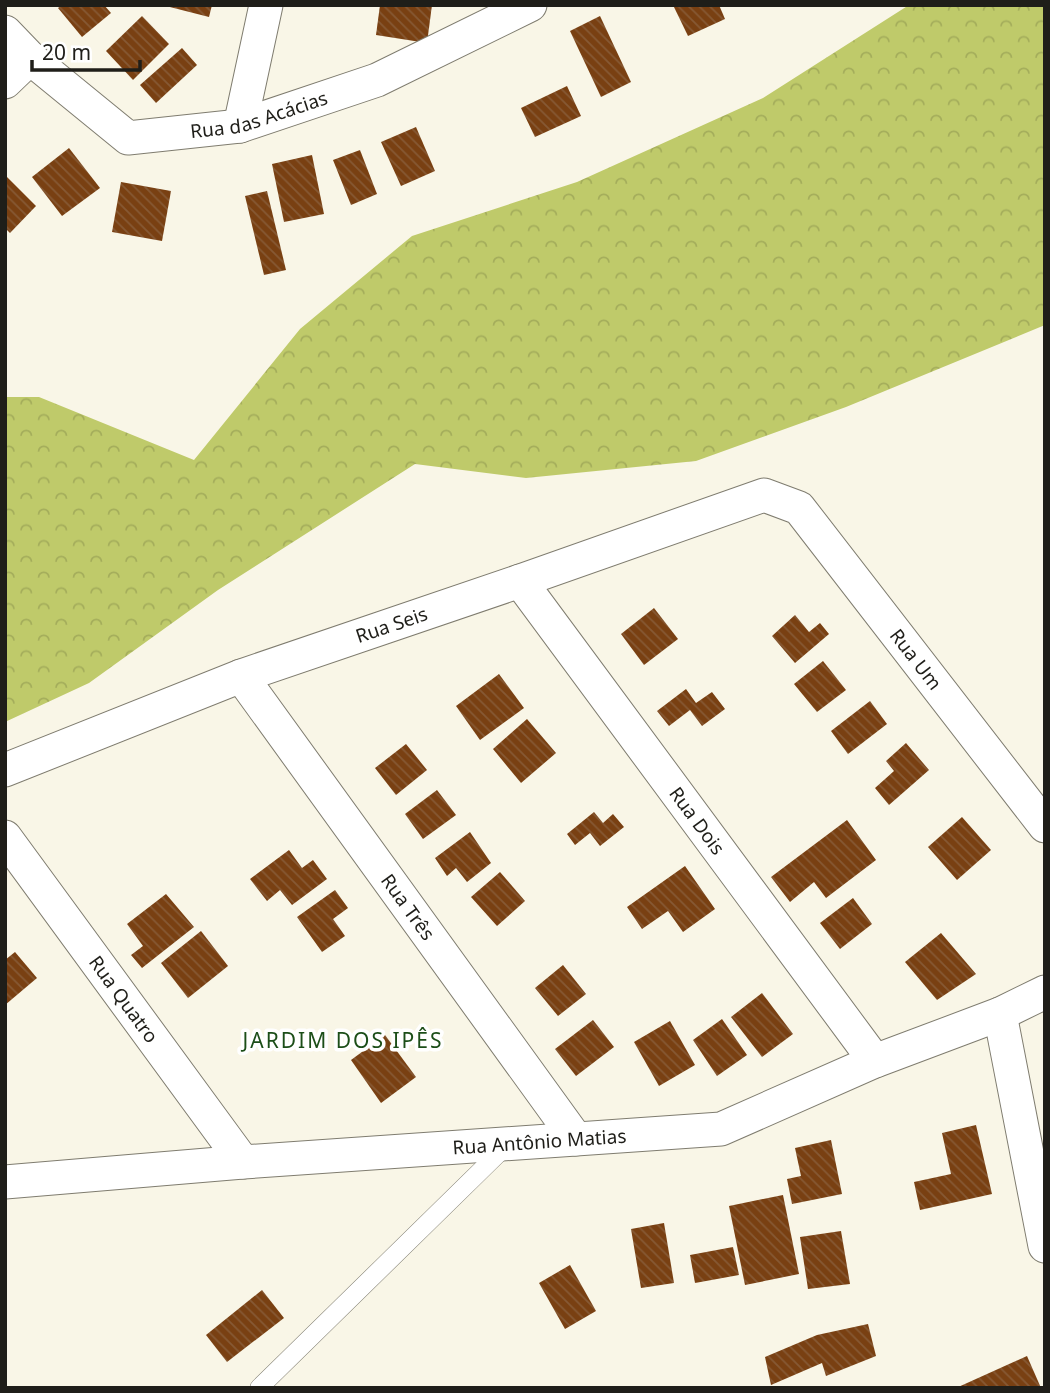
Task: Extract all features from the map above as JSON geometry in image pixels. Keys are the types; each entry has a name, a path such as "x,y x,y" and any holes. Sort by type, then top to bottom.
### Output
{"street":[{"path":"240,126 266,5"},
{"name":"Rua das Acácias","path":"5,32 30,58 128,138 240,126 377,80 530,5"},
{"path":"5,82 30,58"},
{"name":"Rua Seis","path":"5,770 241,676 764,495 783,500"},
{"name":"Rua Um","path":"783,500 799,508 1045,826"},
{"name":"Rua Dois","path":"520,581 874,1061"},
{"name":"Rua Três","path":"241,676 576,1139"},
{"name":"Rua Quatro","path":"5,837 243,1162"},
{"name":"Rua Antônio Matias","path":"5,1182 243,1162 721,1129 874,1061 1000,1014 1045,992"},
{"path":"1000,1014 1045,1246"}],"lane":[{"path":"259,1388 507,1145"}],"green space":[{"path":"909,5 1045,5 1045,325 846,407 696,461 526,478 415,464 218,590 89,683 5,722 5,397 39,397 194,460 300,329 412,236 577,182 763,98"}],"building":[{"path":"62,5 104,5 111,13 82,37 58,8"},
{"path":"162,5 212,5 209,17"},
{"path":"380,5 432,5 427,43 376,35"},
{"path":"673,5 719,5 725,19 688,36"},
{"path":"142,16 169,44 133,80 106,51"},
{"path":"600,16 631,82 601,97 570,31"},
{"path":"182,48 197,65 156,103 140,85"},
{"path":"567,86 581,116 535,137 521,108"},
{"path":"416,127 435,171 401,186 381,142"},
{"path":"69,148 100,188 62,216 32,177"},
{"path":"360,150 377,194 351,205 333,160"},
{"path":"312,155 324,214 284,222 272,164"},
{"path":"5,175 36,206 10,233 5,228"},
{"path":"121,182 171,191 162,241 112,232"},
{"path":"267,191 286,270 264,275 245,196"},
{"path":"654,608 678,639 644,665 621,634"},
{"path":"795,615 809,632 820,623 829,634 795,663 772,636"},
{"path":"823,661 846,690 817,712 794,684"},
{"path":"499,674 524,708 480,740 456,706"},
{"path":"686,689 696,703 712,692 725,709 702,726 690,710 669,726 657,711"},
{"path":"870,701 887,724 848,754 831,731"},
{"path":"527,719 556,753 521,783 493,749"},
{"path":"906,743 929,770 889,805 875,788 894,771 886,761"},
{"path":"406,744 427,770 396,795 375,768"},
{"path":"437,790 456,815 423,839 405,814"},
{"path":"594,812 603,823 613,814 624,827 600,846 590,833 575,845 567,834"},
{"path":"962,817 991,850 957,880 928,847"},
{"path":"847,820 876,860 826,898 814,882 790,902 771,877"},
{"path":"470,832 491,863 467,882 456,868 447,876 435,858"},
{"path":"289,850 302,868 313,860 327,879 292,905 280,890 267,901 250,879"},
{"path":"685,866 715,909 683,932 668,911 642,929 627,907"},
{"path":"500,872 525,901 497,926 471,897"},
{"path":"335,890 348,908 333,919 345,936 322,952 297,917"},
{"path":"166,894 194,927 142,968 131,955 143,946 127,924"},
{"path":"853,898 872,924 840,949 820,923"},
{"path":"201,931 228,966 188,998 161,963"},
{"path":"941,933 976,974 937,1000 905,962"},
{"path":"15,952 37,978 5,1005 5,960"},
{"path":"563,965 586,994 558,1016 535,988"},
{"path":"762,993 793,1034 762,1057 731,1017"},
{"path":"722,1019 747,1055 717,1076 693,1040"},
{"path":"593,1020 614,1047 576,1076 555,1049"},
{"path":"670,1021 695,1065 659,1086 634,1042"},
{"path":"385,1035 416,1077 381,1103 351,1060"},
{"path":"976,1125 992,1194 920,1210 914,1182 951,1174 942,1133"},
{"path":"831,1140 842,1194 792,1204 787,1179 801,1176 795,1148"},
{"path":"783,1195 799,1274 745,1285 729,1206"},
{"path":"664,1223 674,1283 641,1288 631,1229"},
{"path":"841,1231 850,1284 808,1289 800,1237"},
{"path":"733,1247 739,1275 695,1283 690,1255"},
{"path":"570,1265 596,1311 565,1329 539,1283"},
{"path":"262,1290 284,1318 227,1362 206,1335"},
{"path":"868,1324 876,1356 826,1376 822,1363 771,1385 765,1357 817,1335"},
{"path":"1027,1356 1041,1388 956,1388"}],"district":[{"name":"JARDIM DOS IPÊS","path":"343,1040"}]}
